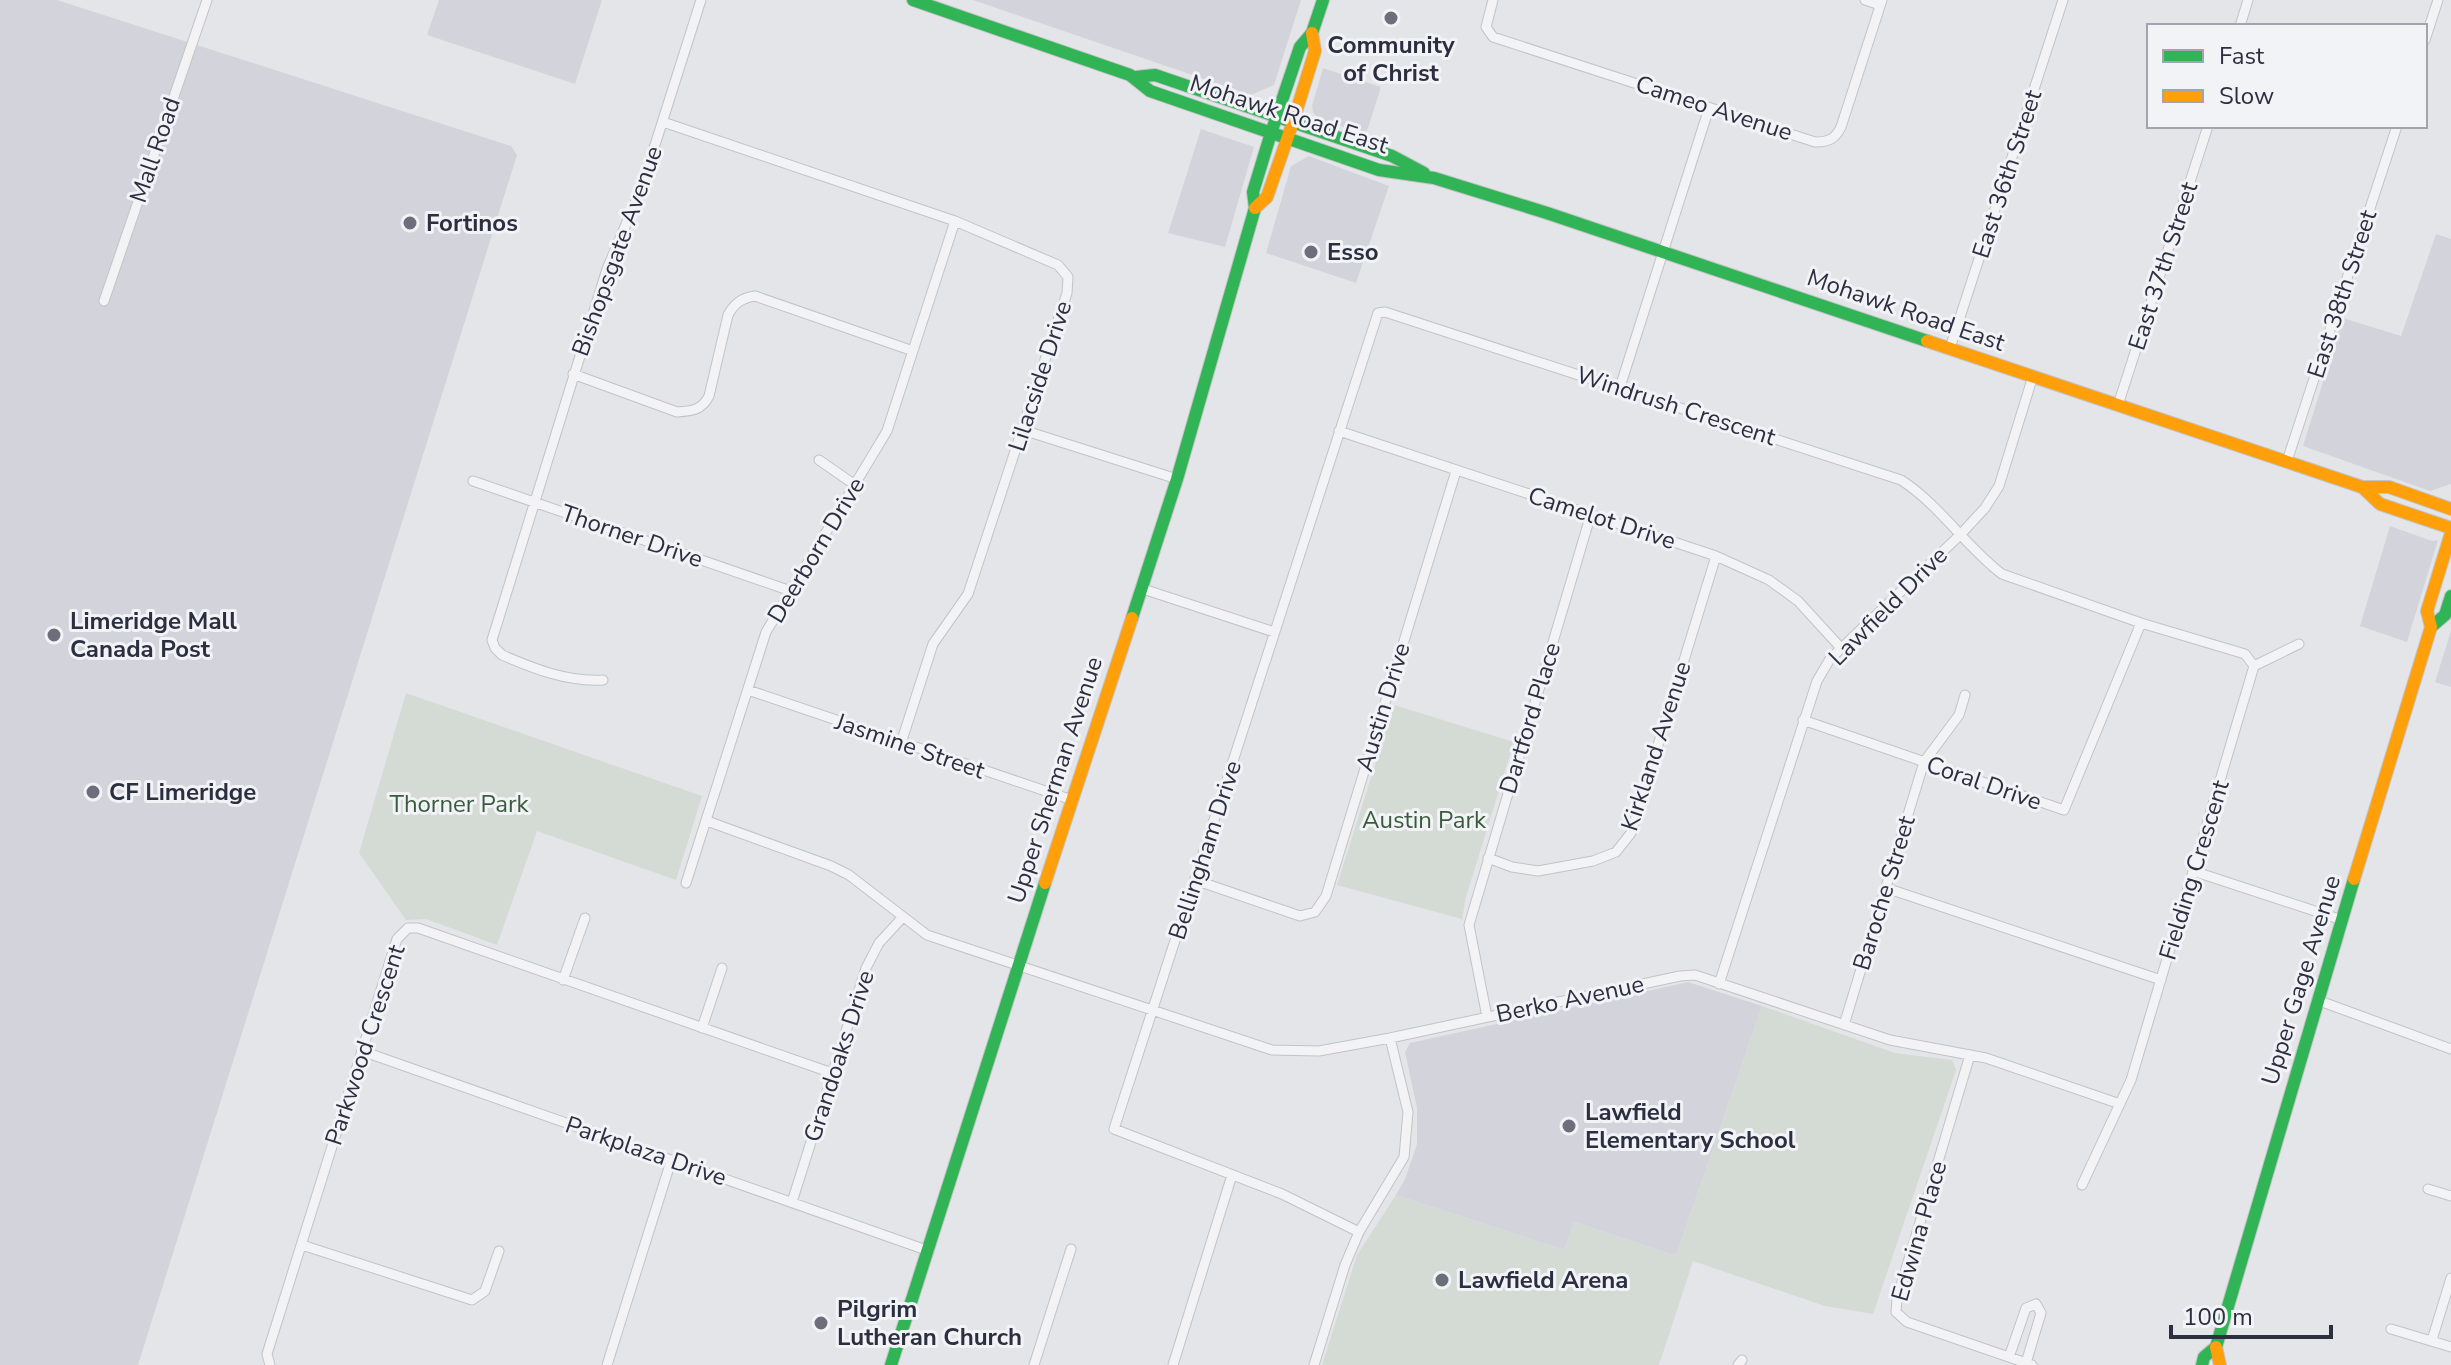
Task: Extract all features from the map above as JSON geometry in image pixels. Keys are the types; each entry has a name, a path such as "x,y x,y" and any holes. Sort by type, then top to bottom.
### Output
{"main road":[{"name":"Mohawk Road East","path":"913,0 1136,77 1155,75 1277,116 1392,156 1434,178"},
{"name":"Upper Sherman Avenue","path":"891,1365 1177,479 1255,208 1253,192 1271,133 1300,47 1312,33 1323,0"},
{"name":"Upper Sherman Avenue","path":"1255,208 1267,197 1293,122 1315,51 1312,33"},
{"name":"Mohawk Road East","path":"1136,77 1150,91 1379,170 1434,178 1662,251 2362,487 2389,487 2451,509"},
{"name":"Mohawk Road East","path":"2362,487 2380,504 2451,531"},
{"name":"Upper Gage Avenue","path":"2220,1365 2216,1347 2317,1000 2431,627 2427,611 2451,531"},
{"name":"Upper Gage Avenue","path":"2431,627 2445,615 2451,596"},
{"name":"Upper Gage Avenue","path":"2202,1365 2204,1357 2216,1347"}],"street":[{"name":"Mall Road","path":"104,301 207,0"},
{"name":"Bishopsgate Avenue","path":"603,680 565,679 502,655 492,640 493,629 607,269 641,189 701,0"},
{"name":"Cameo Avenue","path":"1493,0 1486,27 1493,37 1815,142 1827,142 1836,136 1881,2"},
{"path":"1865,0 1881,2"},
{"name":"East 36th Street","path":"1950,348 2063,0"},
{"path":"2241,24 2248,0"},
{"path":"2427,34 2438,0"},
{"path":"1620,387 1709,108"},
{"name":"Lilacside Drive","path":"663,122 955,221 1058,265 1068,277 1067,293 968,594 933,644 901,743"},
{"name":"East 37th Street","path":"2118,405 2207,128"},
{"name":"East 38th Street","path":"2287,461 2396,128"},
{"name":"Deerborn Drive","path":"686,883 766,632 887,431 955,221"},
{"path":"573,374 677,412 704,406 728,315 744,298 755,296 913,351"},
{"name":"Windrush Crescent","path":"1375,317 1385,312 1901,480 1923,495 1960,535"},
{"name":"Bellingham Drive","path":"1359,1232 1282,1194 1114,1129 1375,317"},
{"name":"Lawfield Drive","path":"1719,984 1817,681 1830,659 1985,508 1999,486 2033,376"},
{"path":"1023,430 1177,479"},
{"name":"Camelot Drive","path":"1339,431 1716,556 1769,580 1788,594 1841,648"},
{"path":"819,460 855,485"},
{"name":"Austin Drive","path":"1195,880 1300,916 1315,912 1326,896 1456,471"},
{"name":"Thorner Drive","path":"473,481 791,591"},
{"name":"Dartford Place","path":"1487,1017 1469,925 1591,514"},
{"path":"1960,535 2002,574 2141,623 2245,654 2254,666 2299,644"},
{"name":"Kirkland Avenue","path":"1488,858 1538,871 1593,861 1616,852 1631,833 1716,556"},
{"path":"1140,588 1274,632"},
{"name":"Coral Drive","path":"1803,720 2064,810 2141,623"},
{"name":"Fielding Crescent","path":"1886,888 2161,980 2254,666"},
{"name":"Jasmine Street","path":"748,690 1072,800"},
{"name":"Baroche Street","path":"1844,1025 1924,762 1959,715 1965,695"},
{"name":"Berko Avenue","path":"707,821 849,875 927,935 1272,1050 1319,1051 1695,975 1897,1042 1970,1055 2120,1104"},
{"path":"2193,871 2342,920"},
{"path":"563,980 585,918"},
{"name":"Grandoaks Drive","path":"792,1202 866,968 879,943 902,918"},
{"name":"Parkwood Crescent","path":"270,1365 267,1354 397,939 408,928 418,928 832,1073"},
{"path":"702,1028 722,968"},
{"path":"2082,1185 2131,1080 2161,980"},
{"path":"2317,1000 2451,1049"},
{"path":"1314,1365 1345,1265 1359,1232 1404,1157 1408,1112 1390,1038"},
{"name":"Parkplaza Drive","path":"362,1051 929,1251"},
{"name":"Edwina Place","path":"1970,1055 1897,1299 1896,1312 1907,1322 2020,1362"},
{"path":"607,1365 671,1161"},
{"path":"1173,1365 1232,1175"},
{"path":"2428,1189 2451,1196"},
{"path":"302,1245 472,1300 485,1291 499,1251"},
{"path":"1034,1365 1071,1249"},
{"path":"2432,1340 2451,1278"},
{"path":"2036,1304 2041,1313 2020,1362 2026,1308 2036,1304"},
{"path":"2391,1329 2451,1347"}],"shaded area":[{"path":"0,0 57,0 511,146 517,155 138,1365 0,1365"},
{"path":"439,0 602,0 575,84 427,35"},
{"path":"973,0 1301,0 1274,85 1251,95"},
{"path":"1323,68 1381,87 1366,134 1318,119 1313,112"},
{"path":"1201,129 1254,147 1225,247 1168,233"},
{"path":"1309,156 1389,186 1356,283 1266,253 1291,166"},
{"path":"2436,234 2451,239 2451,484 2430,491 2303,446 2343,318 2401,336"},
{"path":"2390,526 2432,541 2438,540 2407,642 2360,626"},
{"path":"2451,631 2451,687 2435,682"},
{"name":"Lawfield Elementary School","path":"1688,982 1762,1006 1676,1256 1574,1222 1564,1250 1396,1195 1417,1144 1417,1108 1405,1052 1410,1043"}],"green space":[{"name":"Thorner Park","path":"406,693 702,796 676,880 537,831 497,945 426,919 406,920 359,853"},
{"name":"Austin Park","path":"1394,705 1514,742 1462,919 1337,885"},
{"path":"1762,1006 1895,1053 1952,1060 1956,1070 1873,1314 1825,1306 1693,1261 1659,1365 1322,1365 1357,1255 1396,1195 1564,1250 1574,1222 1676,1256"}],"traffic: fast":[{"path":"913,0 1130,75 1150,91 1379,170 1434,178 1547,213 1927,341"},
{"path":"1132,618 1177,479 1255,208 1253,192 1271,133 1300,47 1312,33 1323,0"},
{"path":"1136,77 1155,75 1392,156 1424,173"},
{"path":"2431,627 2445,615 2451,596"},
{"path":"2202,1365 2204,1357 2216,1347 2354,879"},
{"path":"891,1365 1045,883"}],"traffic: slow":[{"path":"1255,208 1267,197 1293,122 1315,51 1312,33"},
{"path":"1927,341 2362,487 2389,487 2451,509"},
{"path":"2362,487 2380,504 2451,528"},
{"path":"2354,879 2431,627 2427,611 2451,533"},
{"path":"1045,883 1132,618"},
{"path":"2216,1347 2220,1365"}],"place":[{"name":"Community of Christ","path":"1391,18"},
{"name":"Fortinos","path":"410,223"},
{"name":"Esso","path":"1311,252"},
{"name":"Limeridge Mall Canada Post","path":"54,635"},
{"name":"CF Limeridge","path":"93,792"},
{"name":"Lawfield Elementary School","path":"1569,1126"},
{"name":"Lawfield Arena","path":"1442,1280"},
{"name":"Pilgrim Lutheran Church","path":"821,1323"}]}
